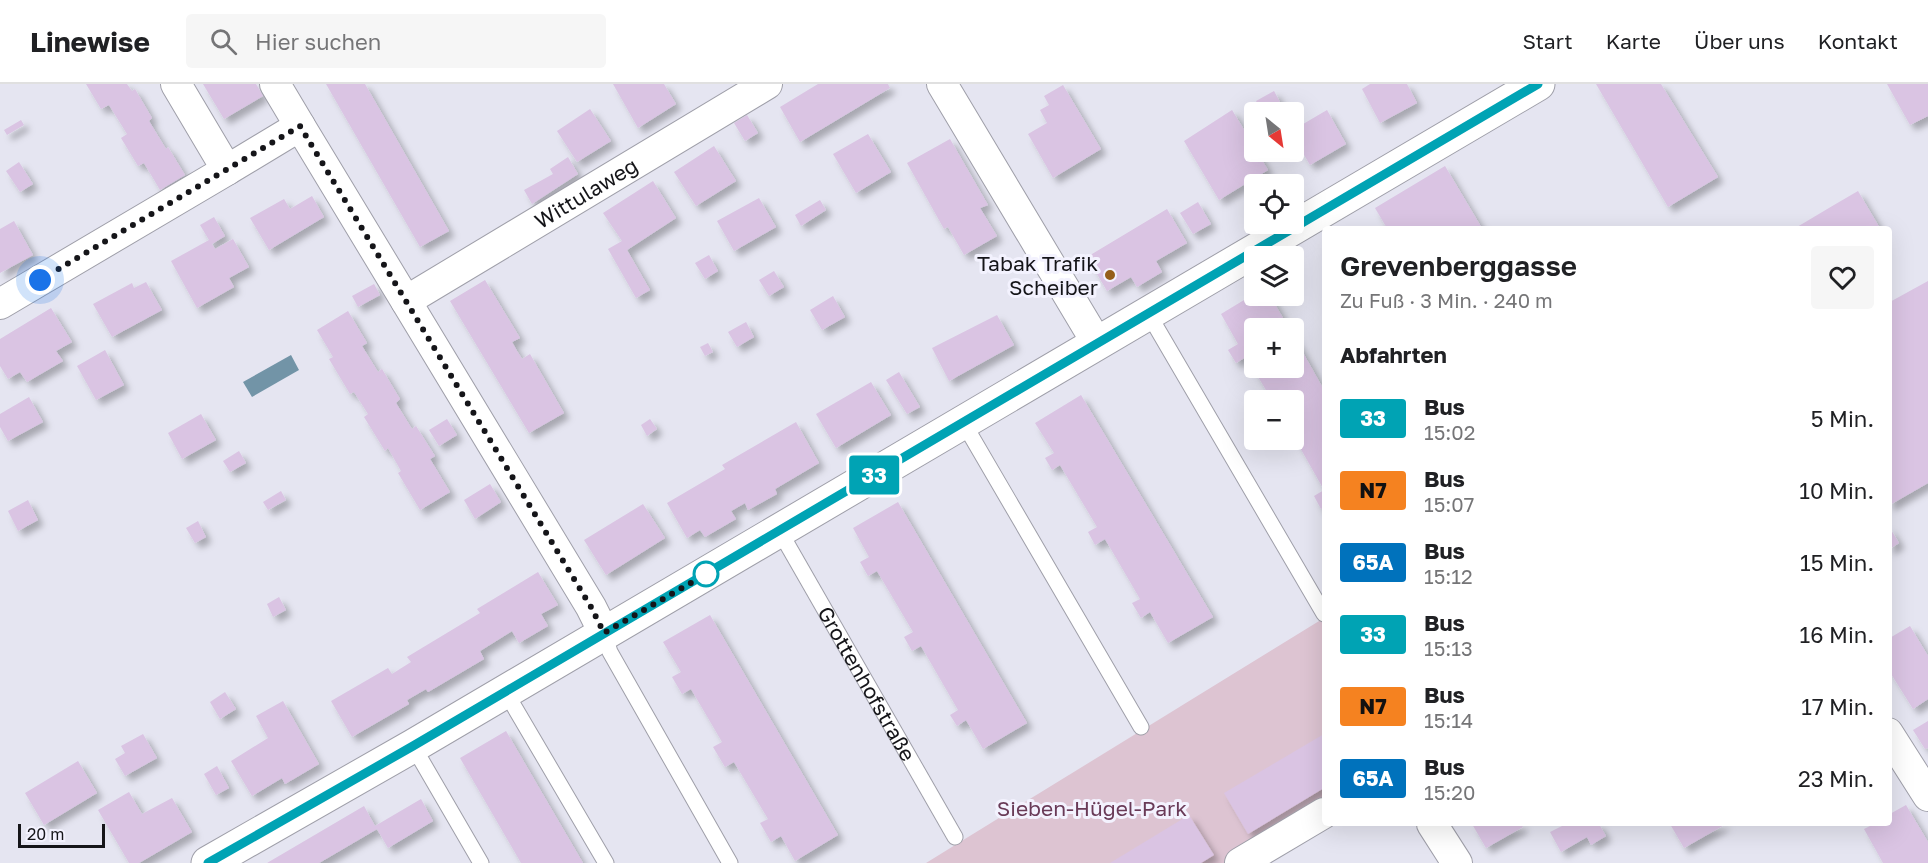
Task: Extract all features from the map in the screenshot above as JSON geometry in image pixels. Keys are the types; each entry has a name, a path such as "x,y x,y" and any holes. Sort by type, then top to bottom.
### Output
{"main road":[{"path":"208,863 413,746 1538,84"}],"street":[{"path":"176,84 227,170"},
{"path":"275,84 591,607 604,633"},
{"name":"Wittulaweg","path":"406,302 767,84"},
{"path":"942,84 1097,343"},
{"path":"0,304 300,126"},
{"path":"1892,739 1928,796"},
{"path":"1240,863 1322,814"},
{"path":"1433,826 1457,863"}],"lane":[{"path":"1148,313 1322,611"},
{"path":"963,422 1141,727"},
{"name":"Grottenhofstraße","path":"779,531 955,837"},
{"path":"604,633 610,652 730,863"},
{"path":"505,691 606,863"},
{"path":"413,746 481,863"}],"green space":[{"name":"Sieben-Hügel-Park","path":"1322,619 1322,825 1266,863 926,863"}],"water":[{"path":"291,355 299,370 252,397 243,382"}],"building":[{"path":"86,84 127,84 132,91 135,89 152,118 149,121 185,175 160,190 144,163 138,166 121,138 127,134 109,105 101,109"},
{"path":"203,84 256,84 263,96 224,119"},
{"path":"326,84 365,84 449,231 420,247"},
{"path":"613,84 664,84 676,104 638,128"},
{"path":"818,84 888,84 890,88 800,142 780,107"},
{"path":"1370,84 1407,84 1417,103 1380,123 1362,89"},
{"path":"1596,84 1661,84 1718,177 1668,207"},
{"path":"1887,84 1928,84 1928,116 1910,125"},
{"path":"1063,85 1101,149 1053,178 1028,134 1047,123 1040,110 1049,105 1044,96"},
{"path":"1274,91 1280,102 1257,102"},
{"path":"590,109 611,141 577,162 557,131"},
{"path":"1232,110 1244,130 1244,162 1263,162 1268,170 1261,174 1244,174 1244,185 1219,200 1184,141"},
{"path":"1327,110 1346,144 1310,165 1304,155 1304,124"},
{"path":"747,115 758,133 745,141 734,123"},
{"path":"21,120 24,125 7,135 4,130"},
{"path":"868,134 891,172 856,193 833,154"},
{"path":"950,139 988,205 980,208 997,236 964,255 948,227 944,229 907,163"},
{"path":"714,146 736,181 696,206 674,172"},
{"path":"568,157 578,174 532,204 524,190 553,174 550,169"},
{"path":"19,162 33,184 20,192 6,171"},
{"path":"1445,166 1481,226 1386,226 1375,208"},
{"path":"653,181 676,218 627,250 650,290 636,298 608,249 622,241 603,213"},
{"path":"1858,191 1879,226 1799,226"},
{"path":"312,196 324,217 269,250 250,218 284,199 290,209"},
{"path":"759,198 776,227 734,251 717,221"},
{"path":"820,200 826,210 801,226 795,215"},
{"path":"1198,202 1211,224 1193,234 1180,213"},
{"path":"1167,209 1187,243 1156,261 1162,272 1137,287 1131,277 1107,291 1087,257"},
{"path":"214,217 225,236 212,244 215,249 233,239 249,267 229,278 234,287 197,308 171,261 209,240 200,225"},
{"path":"14,221 33,255 0,273 0,229"},
{"path":"709,255 718,271 705,279 695,263"},
{"path":"774,271 784,287 769,296 759,280"},
{"path":"485,280 520,338 512,342 517,351 522,359 530,354 564,413 529,433 450,301"},
{"path":"1928,281 1928,483 1892,504 1892,301"},
{"path":"146,282 162,310 112,337 93,304 132,283 134,288"},
{"path":"374,284 380,295 358,307 352,296"},
{"path":"833,296 845,317 822,330 810,310"},
{"path":"1244,300 1244,306 1276,306 1283,318 1244,318 1244,358 1236,363 1228,350 1238,344 1221,314"},
{"path":"51,308 72,342 56,351 63,361 27,382 20,372 8,379 0,366 0,339"},
{"path":"348,311 367,343 362,346 378,372 382,369 400,399 396,403 412,429 416,426 435,456 430,459 450,492 420,510 398,473 401,471 388,448 385,451 364,417 368,414 354,392 350,394 329,359 333,357 317,330"},
{"path":"997,315 1014,345 949,381 932,348"},
{"path":"746,322 754,337 737,347 728,332"},
{"path":"708,343 713,352 705,356 700,347"},
{"path":"105,350 124,385 96,400 77,366"},
{"path":"1304,355 1322,386 1322,486 1301,450 1304,450 1304,390 1266,390 1259,378 1304,378"},
{"path":"899,372 920,407 907,414 886,380"},
{"path":"871,382 891,415 836,448 816,414"},
{"path":"1081,395 1213,617 1168,643 1150,612 1141,618 1132,603 1140,599 1105,539 1095,545 1088,532 1097,527 1060,465 1052,470 1045,458 1054,453 1035,423"},
{"path":"29,397 43,422 8,441 0,427 0,414"},
{"path":"201,414 216,440 182,459 168,433"},
{"path":"447,419 457,435 439,446 429,430"},
{"path":"650,419 657,429 647,436 641,425"},
{"path":"796,422 819,463 775,489 777,494 748,510 745,503 731,511 736,519 705,537 700,530 687,538 667,503 725,469 722,465"},
{"path":"239,451 246,463 230,472 223,461"},
{"path":"490,484 501,502 475,519 464,500"},
{"path":"281,491 286,500 268,510 263,502"},
{"path":"1322,491 1321,509 1314,496"},
{"path":"28,500 38,520 18,531 8,511"},
{"path":"898,502 1027,723 983,749 966,720 957,726 950,715 958,710 921,646 912,651 904,637 913,632 877,571 868,576 860,562 869,557 853,528"},
{"path":"643,504 665,538 606,575 584,540"},
{"path":"198,521 206,537 195,543 186,528"},
{"path":"1892,532 1899,543 1892,547"},
{"path":"538,572 558,605 541,614 548,626 519,643 512,631 480,651 484,659 428,692 426,689 407,700 409,704 352,737 331,701 388,668 392,674 411,662 407,657 480,613 477,609"},
{"path":"279,597 286,610 273,617 267,604"},
{"path":"710,615 838,835 795,861 781,836 771,842 760,823 768,819 734,762 725,767 713,747 722,742 691,689 682,694 672,677 681,672 663,642"},
{"path":"1910,626 1928,656 1928,699 1913,709 1892,675 1892,637"},
{"path":"225,692 236,709 220,719 210,702"},
{"path":"283,701 319,764 285,784 282,778 252,796 231,761 268,738 256,716"},
{"path":"1928,721 1928,748 1925,749 1913,730"},
{"path":"506,731 583,863 521,863 460,758"},
{"path":"143,734 157,758 125,776 115,759 125,753 121,746"},
{"path":"1322,735 1322,789 1248,834 1224,793"},
{"path":"78,761 97,793 44,825 25,793"},
{"path":"217,766 229,788 216,795 204,774"},
{"path":"129,792 142,814 172,798 192,832 139,863 129,863 98,810"},
{"path":"421,799 433,821 388,848 377,829 319,863 267,863 364,806 375,826"},
{"path":"1906,805 1928,842 1928,863 1883,863 1864,829 1870,826 1892,826 1892,813"},
{"path":"1189,815 1214,855 1201,863 1110,863"},
{"path":"1473,826 1523,827 1486,848"},
{"path":"1562,826 1600,826 1606,836 1591,845 1587,837 1561,852 1550,832"},
{"path":"1671,826 1722,826 1684,848"}],"bus line":[{"name":"33","path":"208,863 413,746 1538,84"}],"place":[{"name":"Tabak Trafik Scheiber","path":"1110,275"}],"route":[{"path":"40,280 300,126 591,607 604,633 715,569 706,574"}]}
